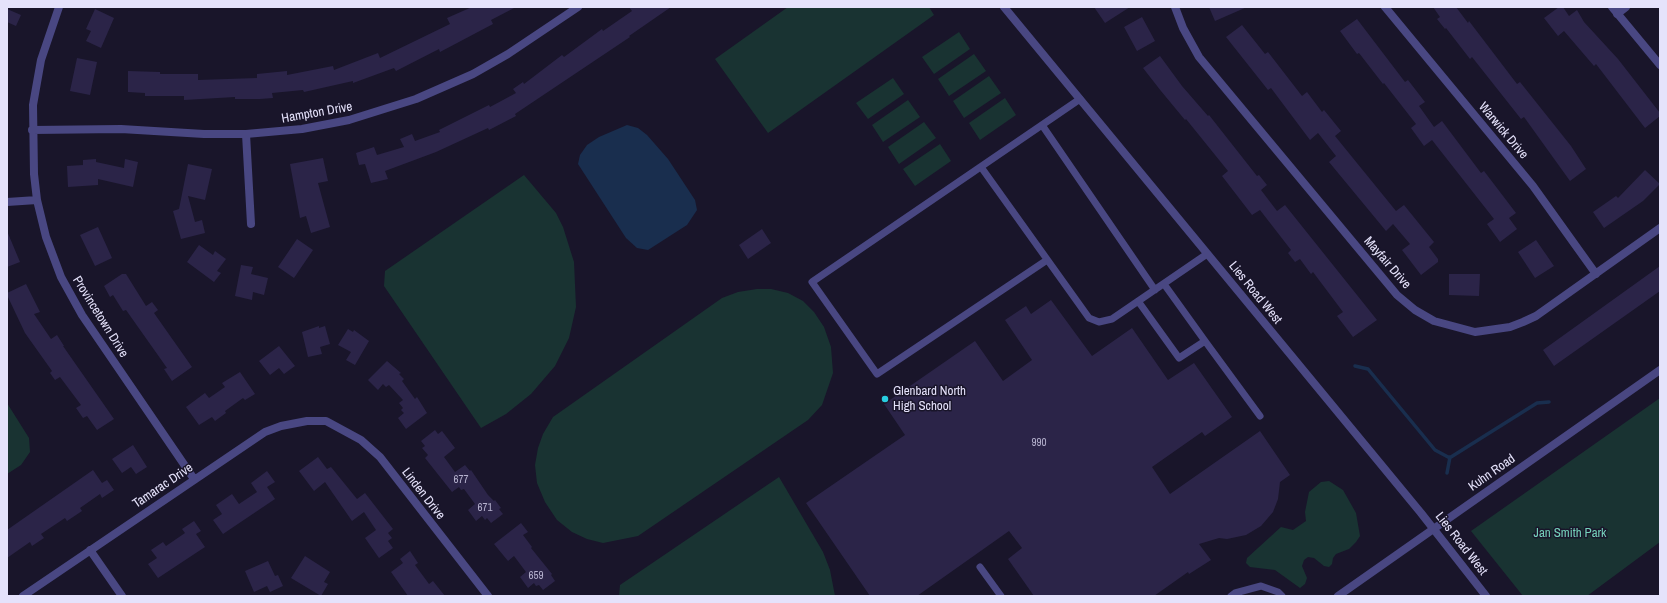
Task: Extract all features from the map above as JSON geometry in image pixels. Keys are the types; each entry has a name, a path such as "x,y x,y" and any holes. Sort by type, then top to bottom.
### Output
{"street":[{"name":"Provincetown Drive","path":"59,7 41,60 33,105 32,130 34,174 37,200 46,237 54,262 72,300 194,479"},
{"name":"Hampton Drive","path":"32,130 121,129 204,134 246,134 302,129 349,120 416,99 473,74 508,54 578,7"},
{"name":"Lies Road West","path":"1004,7 1434,530 1486,596"},
{"name":"Mayfair Drive","path":"1175,7 1183,28 1199,57 1397,295 1424,316 1451,327 1475,332 1510,327 1536,316 1660,228"},
{"name":"Warwick Drive","path":"1385,7 1533,186 1596,274"},
{"path":"1612,7 1660,65"},
{"path":"1618,14 1626,7"},
{"path":"246,134 251,224"},
{"path":"7,202 37,200"},
{"name":"Kuhn Road","path":"1338,596 1660,370"},
{"name":"Tamarac Drive","path":"23,596 265,432 281,426 307,421 326,421"},
{"name":"Linden Drive","path":"326,421 361,440 380,457 488,596"},
{"path":"90,550 122,596"}],"lane":[{"path":"1047,260 877,374 812,282 1080,99"},
{"path":"1042,125 1155,290"},
{"path":"981,167 1089,318 1099,322 1112,319 1207,254"},
{"path":"1164,284 1260,416"},
{"path":"1138,301 1179,358 1205,341"},
{"path":"980,567 1000,596"},
{"path":"1233,594 1261,586 1278,592 1282,596"}],"green space":[{"path":"788,7 929,7 934,15 768,133 715,59"},
{"path":"959,32 970,49 934,74 922,57"},
{"path":"974,54 986,71 949,96 938,79"},
{"path":"989,76 1001,93 964,118 953,101"},
{"path":"893,78 904,94 868,119 856,103"},
{"path":"1005,98 1016,115 980,140 969,123"},
{"path":"908,100 920,117 883,142 872,125"},
{"path":"924,122 936,138 899,164 888,147"},
{"path":"940,144 951,161 915,186 903,169"},
{"path":"524,175 556,213 563,227 574,262 576,307 569,338 555,366 531,394 506,414 481,428 384,286 385,271"},
{"path":"757,289 771,289 788,293 803,301 814,312 824,327 831,347 833,373 822,405 808,420 638,536 603,543 587,539 572,532 557,520 545,502 537,483 535,465 538,448 543,434 553,417 722,298 738,292"},
{"name":"Jan Smith Park","path":"1660,398 1660,542 1587,596 1523,596 1471,531"},
{"path":"7,403 29,438 30,452 21,465 7,474"},
{"path":"779,477 823,552 830,570 835,596 619,596 620,585"},
{"path":"1329,481 1343,490 1356,513 1360,536 1356,542 1349,549 1336,554 1333,558 1332,564 1329,567 1324,566 1314,558 1308,557 1304,560 1302,566 1307,578 1305,584 1300,588 1275,570 1250,567 1246,563 1247,558 1281,527 1293,530 1306,521 1305,512 1309,492 1321,482"}],"water":[{"path":"627,125 638,128 647,135 668,159 695,200 697,210 687,225 648,250 637,248 626,238 578,164 580,155 587,145 599,137"}],"building":[{"path":"472,7 516,7 491,20 493,24 440,52 439,49 396,71 394,68 353,83 353,81 304,92 303,90 272,93 273,98 260,99 235,99 235,97 184,100 184,96 145,96 145,93 128,92 128,71 160,72 160,74 198,74 198,80 257,78 257,74 287,71 287,75 333,66 334,70 378,53 380,58 450,24 447,18"},
{"path":"629,7 671,7 629,36 630,37 515,114 516,116 489,130 488,128 436,152 385,171 388,179 371,183 365,164 359,165 356,153 374,147 377,155 404,147 400,139 412,134 415,141 440,132 439,130 489,105 490,107 516,93 513,89 523,82 524,84 562,55 564,57 602,29 603,31 632,11"},
{"path":"1094,7 1130,7 1105,23"},
{"path":"1209,7 1247,7 1215,21"},
{"path":"1433,7 1456,7 1468,23 1469,21 1517,84 1520,82 1571,146 1586,169 1570,181 1524,117 1521,119 1472,57 1470,59 1446,28 1445,29 1437,19 1440,17"},
{"path":"1559,7 1563,7 1569,16 1577,10 1584,22 1618,59 1660,113 1660,116 1645,128 1596,64 1594,66 1564,31 1558,36 1544,18"},
{"path":"7,9 21,15 16,26 7,22"},
{"path":"95,9 114,18 101,48 86,41 91,31 86,29"},
{"path":"1142,17 1155,41 1137,51 1124,27"},
{"path":"1357,19 1405,82 1408,80 1425,102 1419,106 1434,127 1442,121 1481,173 1484,171 1516,213 1509,218 1517,229 1500,242 1487,224 1494,219 1432,140 1424,146 1411,128 1416,124 1359,53 1357,54 1340,31"},
{"path":"1242,25 1265,54 1268,52 1302,96 1307,92 1322,112 1324,110 1341,131 1335,136 1396,211 1404,205 1434,242 1429,247 1438,259 1438,262 1421,275 1402,250 1410,244 1393,224 1386,231 1329,162 1336,156 1318,133 1310,140 1271,88 1268,90 1226,37"},
{"path":"1160,56 1182,86 1208,116 1209,115 1257,176 1259,175 1267,185 1261,190 1277,211 1285,205 1377,320 1353,337 1337,316 1343,312 1313,272 1311,274 1300,259 1295,262 1288,253 1291,250 1260,210 1252,215 1222,176 1228,171 1143,68"},
{"path":"77,58 97,62 90,95 70,91"},
{"path":"323,158 328,181 318,183 330,227 311,233 306,216 300,218 290,164"},
{"path":"96,159 96,162 124,168 125,159 138,162 133,187 98,179 98,185 68,187 67,166 83,165 83,160"},
{"path":"188,164 212,169 205,200 188,196 195,222 202,220 205,233 181,239 173,211 179,209"},
{"path":"1645,170 1660,184 1643,201 1604,228 1593,212 1616,196 1618,198"},
{"path":"98,227 112,258 95,266 80,235"},
{"path":"762,229 771,243 748,259 739,245"},
{"path":"7,231 20,262 7,267"},
{"path":"297,239 313,250 294,278 278,267"},
{"path":"1536,240 1554,266 1535,278 1518,252"},
{"path":"199,245 213,255 215,251 226,259 217,271 221,273 214,282 187,262"},
{"path":"241,265 253,267 251,274 268,278 264,295 253,292 252,300 235,296"},
{"path":"1660,266 1660,291 1554,366 1543,350"},
{"path":"122,274 126,274 146,306 152,302 158,310 154,313 192,367 172,381 164,369 167,368 126,310 123,311 113,295 110,297 104,286"},
{"path":"1449,274 1480,274 1479,296 1449,295"},
{"path":"26,284 40,312 34,314 51,339 57,335 63,346 114,419 97,430 87,416 83,418 76,408 81,405 60,377 55,380 50,373 52,371 25,333 7,293"},
{"name":"Glenbard North High School","path":"1051,300 1092,356 1132,328 1168,380 1194,363 1232,417 1205,436 1202,432 1152,467 1170,494 1260,431 1290,475 1280,482 1278,499 1273,512 1261,526 1246,535 1227,539 1219,538 1199,544 1211,560 1189,574 1188,572 1154,596 1034,596 1008,559 1022,548 1009,531 917,596 870,596 806,503 905,435 884,404 975,341 1003,381 1032,360 1005,320 1026,306 1031,314"},
{"path":"319,326 319,328 325,326 330,344 320,347 322,354 308,357 302,332"},
{"path":"348,329 353,332 354,330 369,341 355,365 346,360 351,352 338,345"},
{"path":"279,346 295,366 284,374 279,368 270,375 259,361"},
{"path":"387,361 401,373 399,374 404,379 402,381 415,399 417,397 427,413 406,429 398,418 404,413 401,410 403,408 399,403 403,400 389,385 386,387 383,384 378,390 368,380"},
{"path":"240,372 255,394 245,400 243,398 225,411 226,413 215,421 212,417 199,425 186,407 205,393 209,398 225,387 222,383"},
{"path":"435,430 438,434 442,431 455,448 444,457 455,472 465,465 470,471 471,470 488,495 494,501 495,500 501,508 499,509 503,514 491,523 487,518 485,520 482,516 476,521 468,510 475,504 464,489 461,490 459,487 452,492 425,458 428,455 422,448 425,446 421,441"},
{"path":"133,445 147,467 136,474 131,467 122,473 112,459"},
{"path":"318,457 327,469 331,467 357,499 365,493 393,529 388,533 392,538 388,541 393,548 379,558 365,538 376,530 364,512 352,521 325,482 314,491 299,471"},
{"path":"93,470 102,483 107,480 114,490 102,498 100,494 80,508 82,511 67,521 65,518 41,534 44,538 32,546 30,542 7,558 7,530"},
{"path":"267,471 275,482 267,487 275,499 223,534 213,520 222,514 216,505 232,494 239,504 257,492 251,483"},
{"path":"194,521 201,531 196,534 205,547 158,578 148,564 157,558 151,550 163,542 166,546 185,533 182,529"},
{"path":"521,523 528,532 523,535 532,547 531,548 552,574 551,575 555,581 543,590 539,585 536,586 534,583 528,588 520,577 526,572 514,556 508,561 494,544"},
{"path":"410,551 418,563 415,565 429,584 433,581 445,596 408,596 391,572 403,563 400,559"},
{"path":"305,556 330,572 324,582 328,584 321,596 291,578"},
{"path":"268,561 275,576 278,575 283,586 270,592 267,586 254,592 245,571"}],"waterway":[{"path":"1355,366 1368,369 1435,450 1448,457 1451,457 1537,403 1549,402"},
{"path":"1447,473 1450,457"}],"place":[{"name":"Glenbard North High School","path":"885,399"}]}
